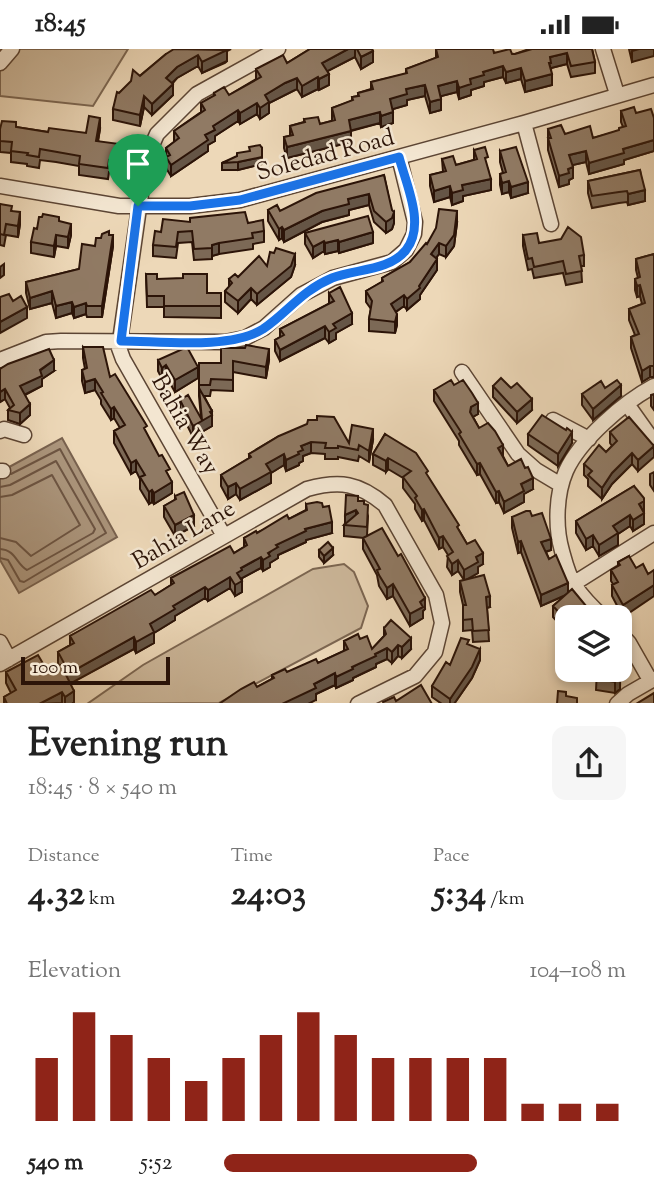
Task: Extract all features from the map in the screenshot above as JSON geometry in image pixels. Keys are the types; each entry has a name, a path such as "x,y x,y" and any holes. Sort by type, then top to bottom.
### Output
{"street":[{"path":"0,64 12,49"},
{"name":"Bahia Way","path":"224,536 119,348 146,159 157,134 197,95 278,49"},
{"path":"603,49 617,95"},
{"name":"Soledad Road","path":"0,185 119,206 190,206 240,200 654,85"},
{"path":"524,123 551,224"},
{"path":"0,360 46,342 225,342 245,338 264,328 301,295 332,278 392,262 406,250 414,234 415,222 399,157"},
{"path":"462,372 518,454 536,470 562,485"},
{"path":"590,605 573,584 564,556 558,530 562,485 567,470 589,439 628,404 654,386"},
{"path":"628,404 654,442"},
{"path":"553,420 589,439"},
{"path":"0,431 4,429 24,435"},
{"name":"Bahia Lane","path":"5,661 307,489 327,484 356,486 385,505 436,595 442,623 435,652 415,677 358,703"},
{"path":"573,584 654,533"},
{"path":"0,642 5,661"},
{"path":"618,703 652,680 632,648"}],"shaded area":[{"path":"0,49 128,49 93,106 0,96"},
{"path":"344,564 354,572 368,606 361,628 219,703 88,703 143,665 313,569"}],"water":[{"path":"62,438 117,537 19,593 0,560 0,472"}],"building":[{"path":"174,49 227,50 202,62 198,55 177,67 166,78 173,84 152,104 144,96 140,115 113,109 117,92 131,81 133,70 140,76"},
{"path":"310,49 348,49 322,63 329,74 302,86 297,78 265,95 269,102 260,108 257,103 240,113 238,110 213,126 215,130 205,135 208,140 171,165 166,157 170,155 166,148 179,138 174,131 205,110 201,103 224,87 229,95 261,77 256,69 283,55 287,63"},
{"path":"357,49 372,49 373,51 361,57"},
{"path":"436,49 493,49 494,53 510,49 512,54 515,54 532,49 592,49 595,62 571,66 567,53 550,57 552,74 525,81 521,68 506,72 503,66 483,72 484,75 470,79 471,84 459,88 457,81 438,86 441,99 430,102 425,85 406,89 407,94 390,99 393,112 381,116 380,112 349,120 351,131 287,147 284,137 293,135 290,126 305,122 304,119 318,117 320,124 335,120 332,108 353,100 352,97 359,96 358,93 373,89 371,82 407,73 406,69 438,57"},
{"path":"634,107 636,113 651,109 654,118 654,140 623,149 624,153 589,163 586,151 569,155 573,167 568,169 569,173 559,176 548,129 561,125 565,134 590,126 593,138 626,126 621,111"},
{"path":"89,116 100,118 96,141 127,145 125,163 109,160 108,168 79,164 80,156 40,149 39,157 27,155 28,153 11,151 12,142 0,141 2,121 16,122 16,127 48,132 49,128 86,133"},
{"path":"260,145 262,157 222,163 237,156 237,153 250,151 249,147"},
{"path":"485,147 491,179 462,185 463,190 452,193 450,186 434,191 430,175 446,171 442,159 453,156 456,165 477,159 474,150"},
{"path":"516,147 528,182 511,187 509,181 502,183 500,174 506,172 500,151"},
{"path":"640,170 645,190 592,196 588,181"},
{"path":"384,175 394,212 392,218 386,222 374,211 369,194 348,199 349,204 322,211 284,230 282,227 279,229 268,210 277,205 280,211 316,193"},
{"path":"0,204 12,206 11,211 20,212 18,226 6,224 4,235 0,234"},
{"path":"439,209 457,211 454,235 446,246 439,243 431,254 437,259 420,288 407,299 404,295 391,304 397,314 395,322 369,319 372,301 366,291 410,262 427,244 436,228"},
{"path":"245,212 248,223 263,220 264,231 252,233 253,238 219,243 212,245 212,248 194,249 192,231 178,232 176,247 153,245 155,231 161,232 163,219 190,222 190,218"},
{"path":"43,214 59,217 59,221 71,224 68,237 56,235 54,246 31,242 34,228 37,229 39,217"},
{"path":"368,216 373,232 339,242 324,241 313,247 305,233"},
{"path":"568,227 581,237 584,255 579,256 582,271 566,274 563,261 534,267 532,258 528,259 523,235 537,233 539,243 561,239"},
{"path":"109,231 109,235 113,235 102,306 87,306 86,303 74,307 72,302 56,306 52,291 30,298 26,282 79,269 82,244 95,246 96,238 101,238 102,234"},
{"path":"276,248 295,254 291,266 257,294 251,288 238,301 225,291 232,283 229,279 235,274 238,277 259,256 267,266 270,252 274,253"},
{"path":"654,254 654,366 642,371 631,337 639,334 629,309 645,303 640,285 637,286 635,279 640,277 636,259"},
{"path":"146,274 157,274 157,279 183,278 183,274 207,274 207,293 221,293 221,306 164,306 164,296 147,296"},
{"path":"340,287 352,313 333,324 336,328 329,332 325,326 280,350 275,340 284,335 280,329 334,301 329,293"},
{"path":"9,294 13,301 21,296 27,307 0,322 0,297"},
{"path":"246,345 269,349 266,367 233,361 233,380 211,379 210,385 199,385 199,363 221,363 221,348 245,348"},
{"path":"83,347 103,347 110,377 115,374 147,426 144,428 159,456 162,455 170,469 166,471 172,482 154,493 152,490 149,492 140,477 145,475 136,460 131,463 114,431 125,425 114,407 111,409 95,379 85,382 82,370 87,368"},
{"path":"187,347 198,367 175,380 166,365 162,368 158,360"},
{"path":"49,349 54,360 40,370 42,376 20,386 30,404 20,413 8,410 14,405 5,389 0,392 0,369"},
{"path":"501,378 511,388 517,383 532,399 517,412 493,386"},
{"path":"451,380 454,385 463,380 472,393 478,403 471,407 470,412 479,428 488,423 495,431 503,445 498,448 508,466 521,459 533,478 521,484 524,491 504,502 480,463 477,464 459,434 461,432 434,390"},
{"path":"617,380 621,385 593,409 582,394 601,381 605,388"},
{"path":"199,388 212,415 193,426 180,400 188,395 202,420"},
{"path":"542,415 572,432 558,454 528,434"},
{"path":"317,416 334,417 349,443 352,425 373,429 369,451 359,445 358,450 338,446 325,448 326,443 311,442 301,446 303,450 298,452 299,454 286,460 284,454 266,464 271,472 240,489 236,483 228,487 221,475 279,436 307,424 308,420 317,420"},
{"path":"629,417 654,446 638,460 632,453 612,473 602,488 588,475 592,471 584,464 599,445 606,452 617,441 610,432"},
{"path":"385,434 416,453 459,525 457,527 467,544 475,540 483,553 476,557 478,562 464,570 458,560 452,564 447,556 453,552 443,536 439,538 415,498 417,496 403,477 411,471 388,458 386,461 373,454"},
{"path":"634,486 644,498 639,504 644,513 633,520 630,515 613,526 618,533 599,545 593,535 586,539 576,521"},
{"path":"184,492 194,515 175,525 164,506"},
{"path":"346,495 358,496 358,501 364,501 364,504 368,505 367,527 344,525 358,513 356,510 345,515"},
{"path":"317,502 322,503 323,507 329,506 332,522 305,529 306,531 276,545 278,547 268,553 270,556 263,560 261,557 241,568 237,573 242,581 235,585 230,577 208,590 205,587 150,624 154,632 136,642 134,637 66,675 74,691 65,697 62,692 41,703 7,703 4,697 16,690 6,672 38,655 48,672 64,663 58,652 74,643 70,636 151,590 155,595 174,583 171,578 230,546 234,553 247,545 244,538 287,515 289,519 307,510 306,504"},
{"path":"530,511 532,516 542,513 551,539 541,542 549,559 556,555 568,583 541,595 521,541 518,542 512,517"},
{"path":"382,528 398,556 401,554 425,598 420,602 423,607 410,614 393,584 387,588 363,538"},
{"path":"328,542 333,548 324,556 319,550"},
{"path":"629,556 636,568 643,564 648,574 654,570 654,585 623,605 612,585 618,582 611,570 620,565 618,562"},
{"path":"484,575 490,596 486,597 489,630 473,631 472,619 463,620 463,605 466,605 460,581"},
{"path":"572,589 585,605 555,605 555,608 553,606"},
{"path":"391,620 411,638 402,647 398,645 392,652 387,648 352,667 353,669 336,677 335,673 314,684 316,688 284,703 220,703 254,682 257,687 285,669 287,672 316,659 318,663 348,649 344,641 358,634 360,639 367,636 372,649 386,634 384,628"},
{"path":"461,638 469,640 467,644 480,649 472,667 450,699 432,686 446,662 450,665"},
{"path":"421,685 431,703 383,702 394,697 396,701"},
{"path":"558,691 577,698 577,703 557,703"},
{"path":"654,693 654,703 638,703"}],"route":[{"path":"399,157 415,222 414,234 406,250 392,262 332,278 301,295 264,328 245,338 225,342 121,341 138,206 190,206 240,200 399,157"}]}
